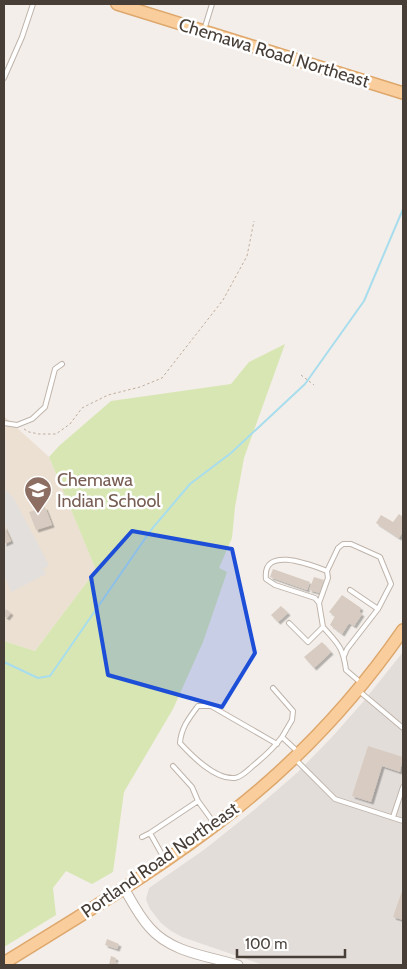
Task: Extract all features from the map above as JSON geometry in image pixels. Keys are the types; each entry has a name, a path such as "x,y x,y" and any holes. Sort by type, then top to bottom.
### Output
{"main road":[{"name":"Chemawa Road Northeast","path":"117,4 133,6 203,31 403,93"},
{"name":"Portland Road Northeast","path":"4,963 166,861 248,800 296,755 360,686 403,630"}],"street":[{"path":"124,888 145,922 164,940 190,952 238,965"}],"lane":[{"path":"4,78 22,37 33,4"},
{"path":"203,31 212,4"},
{"path":"4,423 17,425 32,419 45,407 56,369 62,364"},
{"path":"319,603 324,594 328,578 327,571 338,548 343,544 351,544 380,557 391,584 378,609 347,649 344,656"},
{"path":"327,571 303,562 279,559 268,566 266,579 275,586 315,598 319,603 323,627 341,647 346,670 403,728"},
{"path":"350,590 378,609"},
{"path":"289,623 308,642 323,627"},
{"path":"273,688 293,710 292,720 282,737 277,744 271,752 242,775 235,778 222,777 195,760 180,743 186,721 198,706 211,706 277,744"},
{"path":"282,737 335,799 403,821"},
{"path":"173,766 192,787 198,801 215,825"},
{"path":"393,817 403,787"},
{"path":"142,837 198,801"},
{"path":"150,833 166,861"}],"path":[{"path":"17,425 29,432 56,434 70,424 82,408 108,395 140,387 162,378 223,300 247,256 254,221"},
{"path":"301,375 314,385"}],"highlighted area":[{"path":"132,531 232,549 255,653 222,707 108,675 91,577"}],"shaded area":[{"name":"Chemawa Indian School","path":"4,416 49,457 96,570 35,651 4,641"},
{"path":"4,489 13,497 49,565 43,569 46,574 11,592 4,575 4,546 13,541 4,522"},
{"path":"403,652 403,965 263,965 182,937 161,923 147,902 149,888 205,849 298,772 363,702"}],"green space":[{"path":"285,344 244,458 235,507 232,538 219,568 227,572 203,642 173,709 124,792 113,872 92,884 66,871 53,888 56,915 4,947 4,641 35,651 96,570 49,457 111,401 231,384 249,362"}],"building":[{"path":"45,507 52,525 36,530 29,512"},
{"path":"399,514 403,517 403,531 399,538 376,523 381,515 393,522"},
{"path":"4,526 11,541 4,544"},
{"path":"273,569 310,582 307,590 270,577"},
{"path":"314,577 324,580 320,593 309,590"},
{"path":"342,595 361,608 359,612 362,614 354,626 349,623 342,634 330,625 335,616 329,612"},
{"path":"281,606 288,613 278,622 271,615"},
{"path":"6,609 11,613 7,618 4,616"},
{"path":"322,642 331,652 314,668 304,657"},
{"path":"368,746 403,757 400,772 382,766 371,802 352,796"},
{"path":"403,888 403,920 393,917"},
{"path":"107,939 119,944 117,949 105,945"},
{"path":"111,956 116,958 115,962 118,963 117,965 109,965"}],"waterway":[{"path":"4,662 38,678 50,676 151,530 190,484 231,453 305,384 364,301 403,209"}],"place":[{"name":"Chemawa Indian School","path":"38,514"}]}
